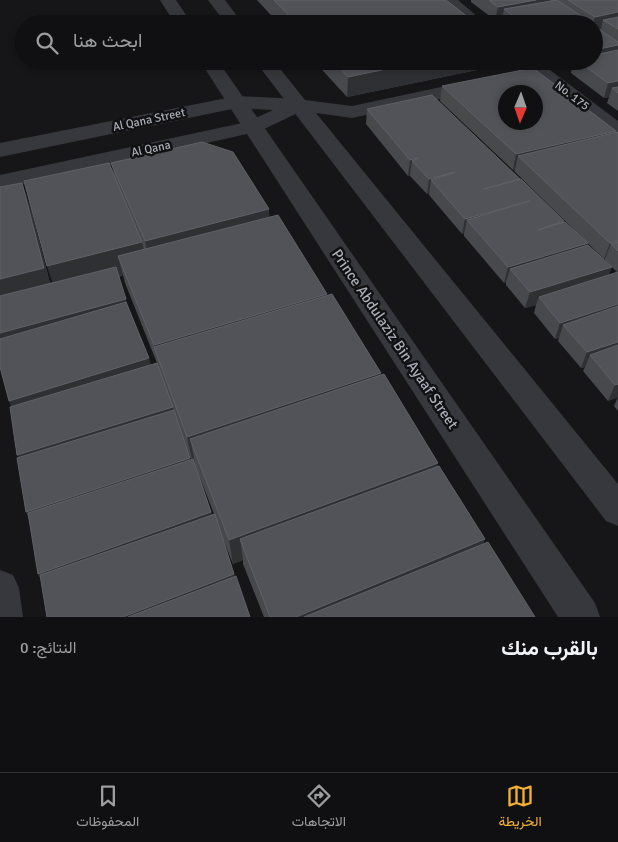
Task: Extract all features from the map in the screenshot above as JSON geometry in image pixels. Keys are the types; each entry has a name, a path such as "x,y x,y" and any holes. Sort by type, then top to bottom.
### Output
{"street":[{"path":"168,0 178,15"},
{"path":"216,0 228,15"},
{"path":"448,0 467,15"},
{"name":"Prince Abdulaziz Bin Ayaaf Street","path":"215,70 581,617"},
{"path":"271,70 618,510"},
{"name":"Al Qana Street","path":"0,150 236,102 299,105 352,112 521,70"},
{"name":"No. 175","path":"537,70 618,131"},
{"name":"Al Qana","path":"0,182 253,127 299,105"},
{"path":"0,588 4,617"}],"building":[{"path":"274,0 446,0 465,15 288,15"},
{"path":"489,0 536,0 498,7"},
{"path":"557,0 580,15 512,15 504,9"},
{"path":"568,0 618,0 618,12 603,15 592,15"},
{"path":"618,17 618,29 603,20"},
{"path":"603,32 618,42 618,45 603,48"},
{"path":"618,50 618,81 608,83 590,70 603,70 603,53"},
{"path":"341,70 382,70 348,77"},
{"path":"523,70 536,70 616,131 516,154 442,86"},
{"path":"618,87 618,93 612,88"},
{"path":"432,95 520,179 484,189 521,179 564,221 538,230 565,222 588,243 508,267 467,220 530,201 465,219 431,180 455,172 429,179 412,161 418,158 410,160 367,109"},
{"path":"617,132 618,241 610,243 518,156"},
{"path":"202,142 233,152 269,209 145,241 111,163"},
{"path":"109,163 142,242 47,266 24,181"},
{"path":"22,183 44,268 0,279 0,187"},
{"path":"278,215 327,294 154,345 118,256"},
{"path":"618,242 618,251 611,244"},
{"path":"588,245 612,267 530,292 510,269"},
{"path":"116,267 126,299 0,333 0,296"},
{"path":"618,272 618,304 560,323 539,297"},
{"path":"332,294 381,373 187,437 154,347"},
{"path":"126,302 149,358 9,401 0,367 0,339"},
{"path":"618,306 618,342 587,352 563,325"},
{"path":"618,345 618,384 615,385 590,355"},
{"path":"157,363 173,407 17,455 10,407"},
{"path":"384,374 438,463 229,540 190,439"},
{"path":"174,410 190,458 26,512 17,458"},
{"path":"193,459 211,512 38,574 28,513"},
{"path":"439,466 485,539 296,617 270,617 240,539"},
{"path":"215,514 234,574 123,617 47,617 40,575"},
{"path":"488,542 535,617 304,617"},
{"path":"236,576 250,617 128,617"}]}
